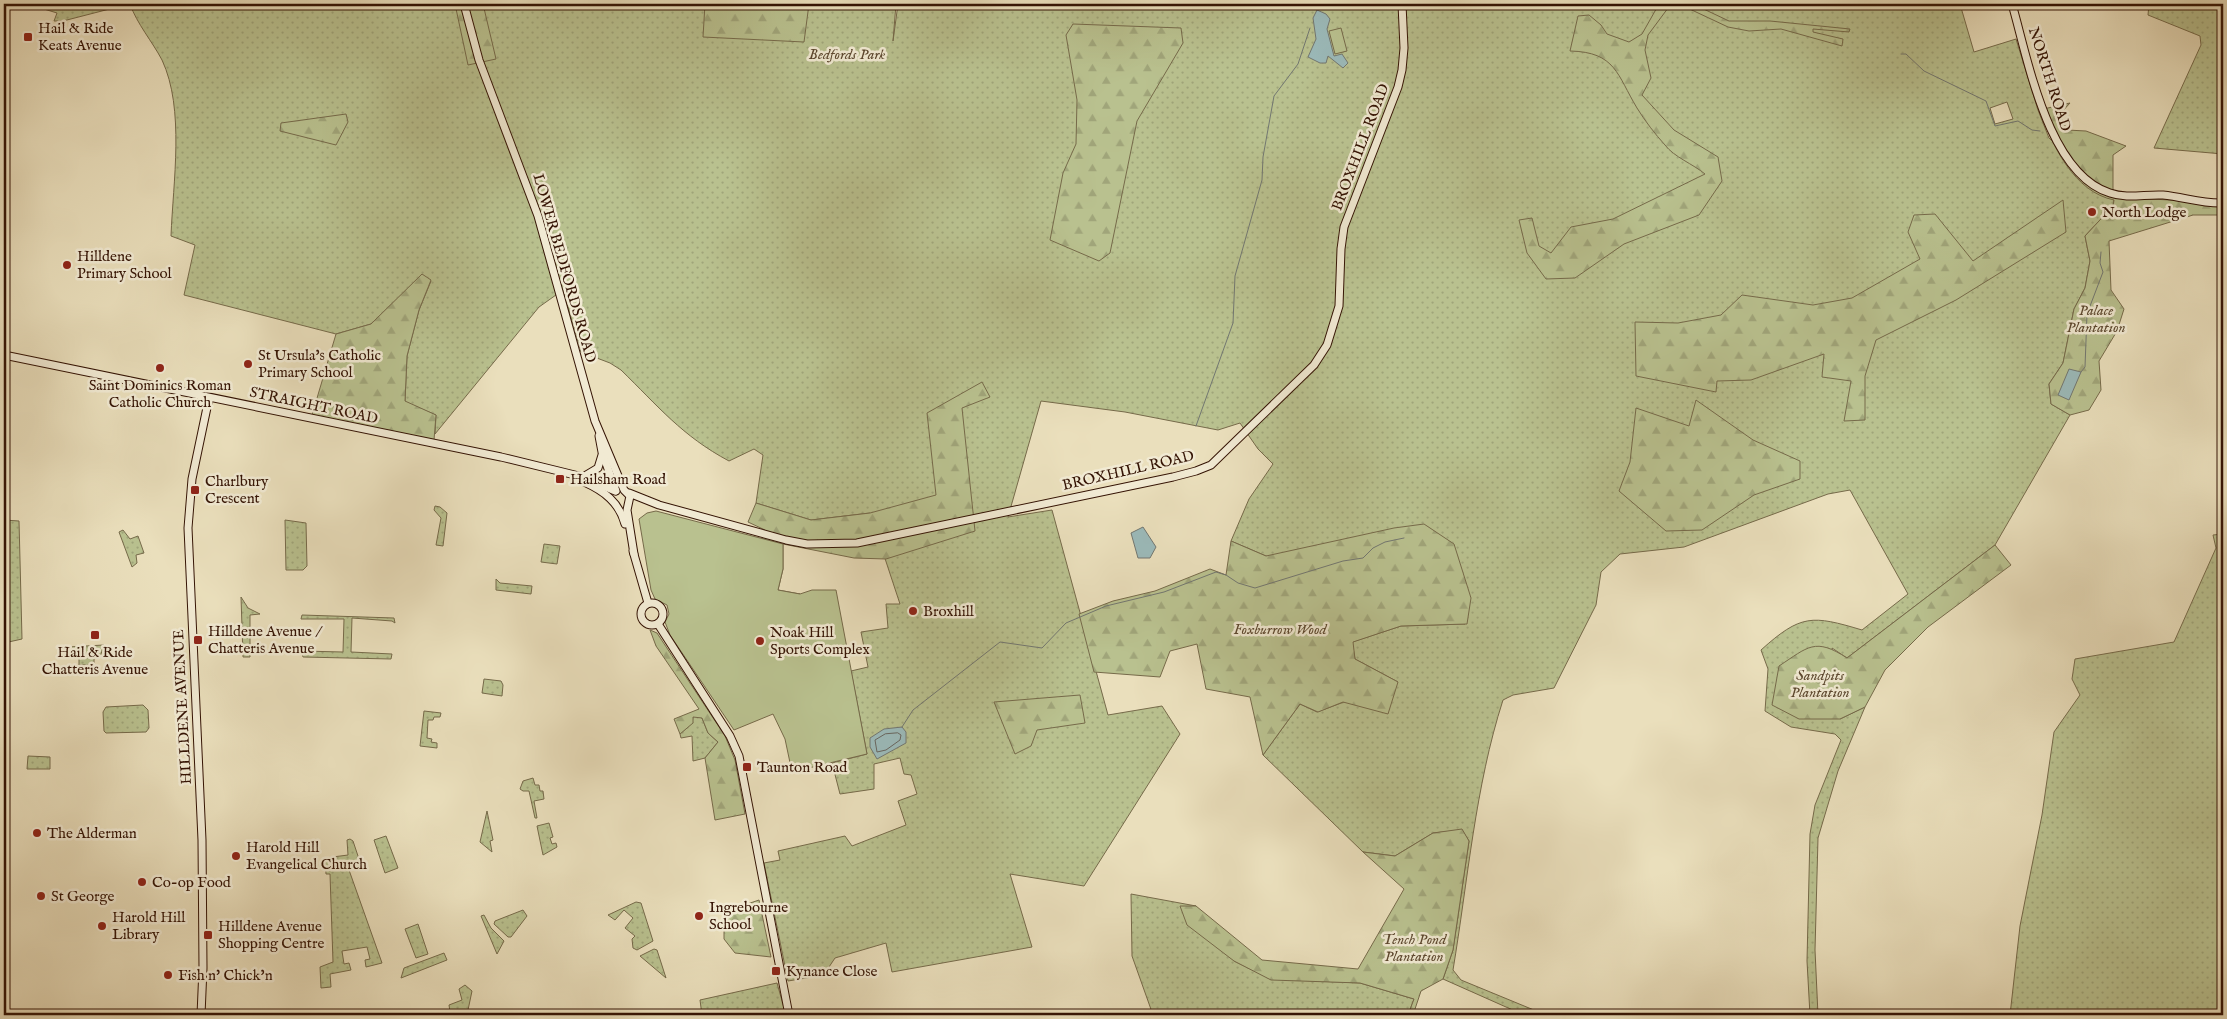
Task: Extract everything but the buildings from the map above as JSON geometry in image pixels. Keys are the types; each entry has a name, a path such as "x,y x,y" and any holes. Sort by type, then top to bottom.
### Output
{"street":[{"name":"LOWER BEDFORDS ROAD","path":"464,4 479,60 491,95 538,216 598,428 621,491"},
{"name":"BROXHILL ROAD","path":"621,491 659,505 786,540 807,544 831,545 857,543 1164,479 1211,465 1314,365 1331,336 1339,306 1341,249 1344,227 1398,87 1402,70 1402,4"},
{"name":"NORTH ROAD","path":"2012,4 2042,104 2055,140 2085,178 2103,190 2116,194 2163,195 2200,203 2223,203"},
{"name":"STRAIGHT ROAD","path":"4,355 494,456 583,477 621,491"},
{"name":"HILLDENE AVENUE","path":"201,1015 203,968 202,840 188,528 192,479 209,398"},
{"name":"LOWER BEDFORDS ROAD","path":"598,428 602,452 621,491"},
{"path":"583,477 598,468 602,452"},
{"path":"565,474 604,492 623,515 648,603"},
{"path":"612,500 621,491 628,504 634,554"},
{"name":"BROXHILL ROAD","path":"617,506 623,507 640,502 659,505"},
{"path":"648,603 655,603 663,610 663,619 658,624 652,625 642,620 641,612 648,603"},
{"path":"658,624 730,736 739,756 789,1015"}],"green space":[{"path":"45,4 129,4 63,21 54,21 57,13 44,9"},
{"name":"Bedfords Park","path":"130,4 896,4 893,41 898,4 1960,4 1974,52 2016,39 2038,110 2049,138 2114,200 2113,206 2085,236 2090,261 2085,288 2074,309 2063,363 2049,384 2051,404 2070,415 1995,545 1847,658 1832,648 1840,719 1865,707 1838,771 1818,838 1815,950 1818,1015 1810,1015 1807,961 1810,834 1815,805 1841,740 1835,734 1791,727 1765,711 1768,669 1761,650 1787,630 1797,624 1808,621 1831,622 1862,630 1908,594 1850,490 1828,494 1684,547 1620,554 1601,572 1596,605 1554,688 1513,695 1503,700 1485,766 1453,970 1461,980 1546,1015 1524,1015 1443,979 1453,950 1469,841 1462,830 1433,833 1395,856 1363,852 1263,755 1300,704 1317,712 1398,682 1355,659 1352,642 1401,626 1465,624 1266,556 1231,541 1249,499 1273,464 1258,449 1240,423 1218,430 1125,412 1041,401 1008,517 1052,510 1108,715 1162,706 1180,734 1084,886 1010,874 1032,947 892,972 886,943 835,958 827,970 812,977 788,981 764,863 780,860 778,851 845,836 852,846 906,825 898,801 917,794 911,775 904,774 900,758 874,764 874,789 840,794 832,763 867,754 851,671 868,667 861,632 888,628 886,604 900,604 870,513 811,520 756,503 763,455 754,449 729,461 684,431 621,370 610,363 581,352 563,290 539,307 435,434 436,415 405,402 407,356 419,310 431,281 422,275 371,324 336,334 184,295 195,245 171,236 176,146 173,101 169,79 162,60","holes":["2007,102 2013,119 1995,124 1990,108"]},
{"path":"455,4 483,4 496,59 468,65"},
{"path":"705,4 809,4 804,42 703,37"},
{"path":"1659,4 1671,4 1648,35 1645,50 1651,78 1642,95 1674,130 1718,157 1722,181 1699,215 1624,244 1575,278 1546,279 1527,253 1519,220 1532,218 1539,246 1551,253 1571,227 1613,219 1705,174 1673,153 1661,141 1640,113 1619,76 1606,61 1585,52 1570,51 1578,16 1589,15 1601,25 1607,34 1629,42 1642,34"},
{"path":"1679,4 1693,4 1729,21 1770,21 1850,29 1849,32 1813,29 1813,32 1843,39 1842,46 1781,29 1749,31 1728,27"},
{"path":"2149,4 2223,4 2223,154 2154,148 2201,45 2200,36 2148,15"},
{"path":"1073,24 1181,28 1183,43 1137,121 1110,253 1099,261 1050,240 1063,173 1076,144 1077,100 1066,35"},
{"path":"1341,28 1347,51 1335,54 1329,31"},
{"name":"Palace Plantation","path":"2070,103 2060,114 2067,130 2086,131 2126,146 2113,155 2113,189 2116,197 2223,203 2223,215 2193,215 2109,241 2111,290 2124,309 2117,331 2099,361 2101,390 2089,410 2070,415 2051,404 2049,384 2063,363 2074,309 2085,288 2090,261 2085,236 2113,206 2114,200 2100,195 2087,187 2066,165 2051,138 2039,110"},
{"path":"346,114 348,122 336,145 280,131 281,123"},
{"path":"2063,200 2066,232 1956,300 1876,340 1865,376 1865,420 1844,421 1851,381 1822,377 1824,354 1751,380 1717,381 1716,392 1636,376 1635,322 1678,323 1721,315 1742,295 1813,305 1852,298 1920,259 1908,232 1914,215 1935,214 1973,261"},
{"path":"422,274 431,280 419,310 407,356 405,401 436,415 434,440 312,415 336,334 371,324"},
{"path":"982,382 990,397 962,408 975,531 886,559 854,558 783,544 783,569 778,590 800,594 746,592 765,530 748,522 756,503 811,520 870,513 936,495 927,413"},
{"path":"1696,400 1753,440 1800,461 1800,479 1754,495 1702,530 1666,531 1619,491 1630,462 1636,408 1689,426"},
{"path":"435,506 440,507 447,513 443,546 436,545 441,518 434,510"},
{"name":"Noak Hill Sports Complex","path":"656,511 783,544 783,569 778,590 800,594 812,590 836,590 867,754 792,772 785,739 773,714 734,730 670,635 665,622 669,614 667,605 655,599 651,590 639,519 647,513"},
{"path":"4,520 19,521 22,639 4,643"},
{"path":"285,520 306,523 307,566 303,570 286,570"},
{"name":"Foxburrow Wood","path":"1424,524 1454,544 1471,598 1467,624 1401,626 1353,642 1355,659 1398,682 1388,714 1343,702 1318,712 1300,704 1263,755 1250,697 1206,689 1197,644 1170,651 1160,677 1094,672 1079,614 1113,601 1155,591 1210,569 1226,575 1231,541 1266,556 1394,528"},
{"path":"123,530 130,539 138,536 144,553 136,555 137,563 132,567 119,532"},
{"path":"2223,534 2223,1015 2010,1015 2020,926 2042,815 2054,732 2080,695 2072,679 2075,659 2174,642 2216,548 2213,535"},
{"path":"544,544 560,546 557,564 541,562"},
{"name":"Sandpits Plantation","path":"1995,545 2011,565 1928,627 1885,670 1865,707 1840,719 1799,719 1772,705 1779,666 1805,650 1819,646 1847,658"},
{"path":"496,579 500,583 532,586 531,594 496,590"},
{"path":"241,597 248,608 260,614 250,615 250,657 243,657"},
{"path":"302,615 394,618 395,623 392,621 352,618 351,652 392,654 391,659 303,657 301,651 343,652 344,619 301,619"},
{"path":"650,630 657,633 725,736 735,760 745,814 715,820 705,758 718,742 708,733 702,718 693,717 693,723 680,734 674,719 699,709 656,646"},
{"path":"104,645 100,657 94,657 94,665 79,665 79,658 72,658 68,655 68,647"},
{"path":"484,679 501,681 503,685 502,696 482,693"},
{"path":"1080,695 1085,723 1037,730 1031,746 1015,754 994,702"},
{"path":"143,705 148,710 149,728 146,732 106,733 104,731 103,712 106,707"},
{"path":"424,711 441,713 440,717 428,720 427,738 432,739 431,742 437,743 437,748 420,746"},
{"path":"693,717 702,718 708,733 718,742 705,758 693,761 692,736 681,738 680,734 692,723"},
{"path":"28,756 50,757 50,769 27,769"},
{"path":"533,778 535,785 539,785 540,791 543,791 544,799 534,801 537,818 535,818 529,791 520,789 523,781"},
{"path":"487,811 493,840 490,841 492,852 480,842"},
{"path":"549,823 553,837 550,838 552,844 556,843 557,847 543,855 537,826"},
{"name":"Tench Pond Plantation","path":"1462,829 1469,841 1453,950 1443,979 1421,991 1413,1015 1408,1015 1414,999 1360,983 1271,980 1234,961 1187,925 1180,906 1196,906 1262,960 1358,969 1404,889 1363,852 1395,856 1433,833"},
{"path":"386,836 398,868 385,873 374,840"},
{"path":"347,840 353,841 361,865 349,870 382,963 366,967 365,960 370,959 367,947 342,951 344,964 349,963 351,970 330,974 331,987 321,988 320,967 333,962 330,874 326,874 325,858 348,855"},
{"path":"1131,894 1196,906 1180,907 1234,961 1271,979 1360,983 1414,999 1408,1015 1153,1015 1132,956"},
{"path":"759,900 771,957 735,953 724,939 724,912"},
{"path":"636,902 641,903 653,941 637,950 633,948 632,939 635,936 625,928 633,918 624,910 615,920 608,915"},
{"path":"523,910 527,916 511,937 508,937 494,924 495,921"},
{"path":"484,915 491,928 504,941 497,954 481,916"},
{"path":"418,924 428,954 416,958 405,929"},
{"path":"654,949 657,950 666,978 640,956"},
{"path":"444,953 447,960 401,978 404,968"},
{"path":"777,983 786,1015 702,1015 700,1000"},
{"path":"465,985 472,991 468,1010 464,1013 450,1012 449,1005 462,1000 459,989"}],"water":[{"path":"1317,10 1326,14 1330,19 1327,29 1334,56 1342,54 1348,63 1343,68 1328,56 1326,63 1320,63 1308,57 1316,39 1313,18"},
{"path":"2069,369 2081,372 2069,400 2058,395"},
{"path":"1143,527 1156,547 1150,558 1138,558 1131,533"},
{"path":"902,727 906,732 906,743 877,759 870,747 870,738 884,729"}],"waterway":[{"path":"1196,426 1233,323 1235,276 1262,180 1263,157 1274,96 1298,64 1310,28"},
{"path":"1901,54 1906,54 1924,71 1986,101 1995,126 2018,121 2032,130 2040,131"},
{"path":"2081,372 2085,367 2087,314 2103,272 2100,263 2101,252"},
{"path":"902,727 913,710 1000,642 1042,648 1066,623 1106,606 1164,592 1216,572 1226,575 1238,583 1255,588 1343,561 1363,558 1373,548 1385,542 1404,538"}],"place":[{"name":"Hail & Ride Keats Avenue","path":"28,37"},
{"name":"North Lodge","path":"2092,212"},
{"name":"Hilldene Primary School","path":"67,265"},
{"name":"St Ursula's Catholic Primary School","path":"248,364"},
{"name":"Saint Dominics Roman Catholic Church","path":"160,368"},
{"name":"Hailsham Road","path":"560,479"},
{"name":"Charlbury Crescent","path":"195,490"},
{"name":"Broxhill","path":"913,611"},
{"name":"Hail & Ride Chatteris Avenue","path":"95,635"},
{"name":"Hilldene Avenue / Chatteris Avenue","path":"198,640"},
{"name":"Noak Hill Sports Complex","path":"760,641"},
{"name":"Taunton Road","path":"747,767"},
{"name":"The Alderman","path":"37,833"},
{"name":"Harold Hill Evangelical Church","path":"236,856"},
{"name":"Co-op Food","path":"142,882"},
{"name":"St George","path":"41,896"},
{"name":"Ingrebourne School","path":"699,916"},
{"name":"Harold Hill Library","path":"102,926"},
{"name":"Hilldene Avenue Shopping Centre","path":"208,935"},
{"name":"Kynance Close","path":"776,971"},
{"name":"Fish n' Chick'n","path":"168,975"}]}
